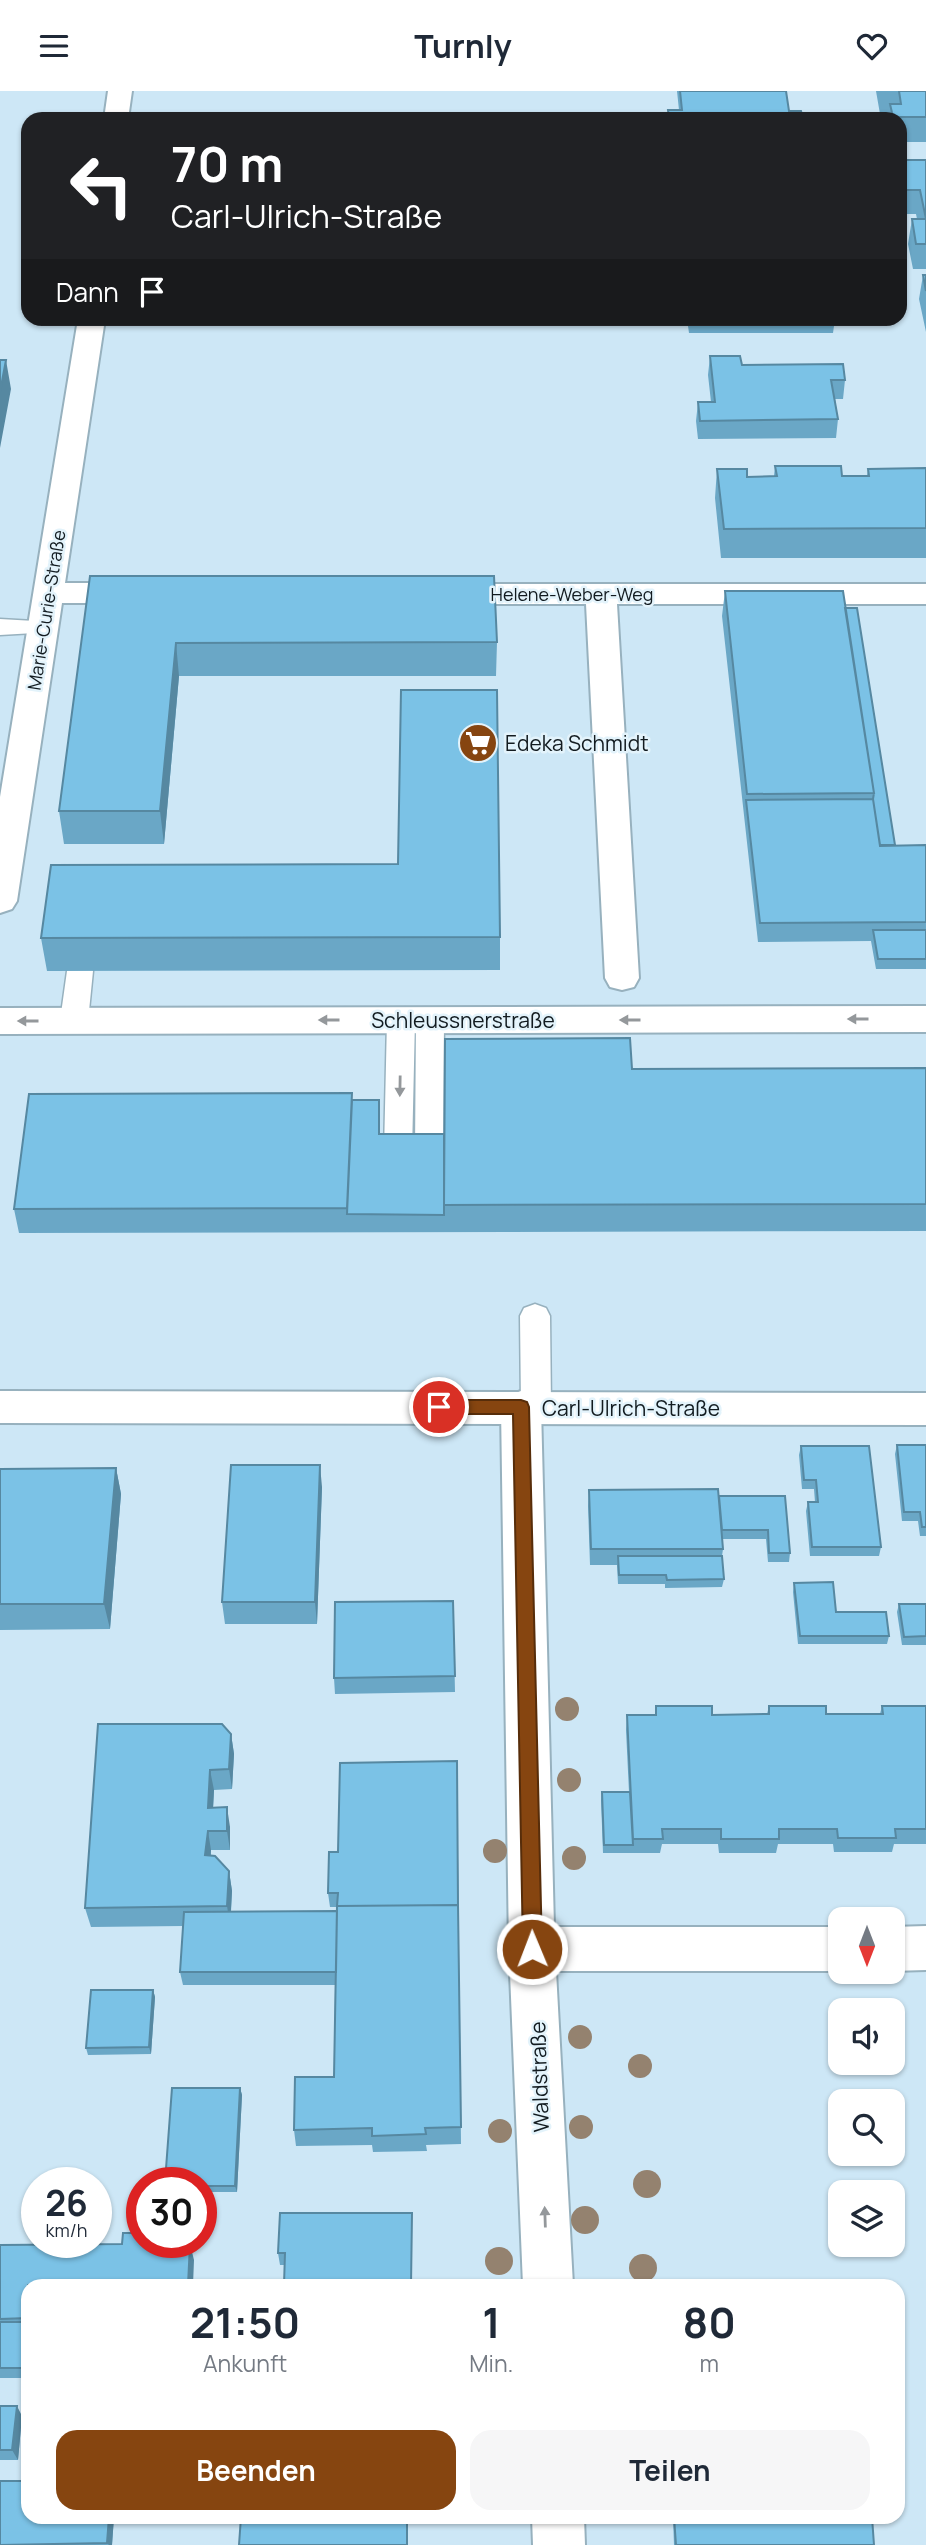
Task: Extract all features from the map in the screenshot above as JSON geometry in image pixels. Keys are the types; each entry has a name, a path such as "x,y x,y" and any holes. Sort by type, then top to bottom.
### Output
{"street":[{"path":"118,112 120,91"},
{"name":"Marie-Curie-Straße","path":"0,901 90,326"},
{"path":"49,593 160,594"},
{"name":"Helene-Weber-Weg","path":"422,594 926,594"},
{"path":"601,594 622,978"},
{"name":"Schleussnerstraße","path":"0,1021 926,1019"},
{"name":"Carl-Ulrich-Straße","path":"0,1407 926,1409"},
{"name":"Waldstraße","path":"529,1407 532,1949 548,2279"},
{"path":"905,1949 926,1948"},
{"path":"532,1949 828,1949"},
{"path":"558,2524 559,2545"}],"lane":[{"path":"0,627 44,627"},
{"path":"74,1021 80,971"},
{"path":"398,1152 415,1020"},
{"path":"415,1020 429,1152"},
{"path":"529,1407 536,1316"}],"building":[{"path":"680,91 786,91 789,111 801,112 668,110 682,110"},
{"path":"899,91 926,91 926,117 907,117 907,112 892,112 890,104 901,104"},
{"path":"907,160 926,160 926,219 920,190 907,190"},
{"path":"912,219 926,219 926,244 916,244"},
{"path":"710,356 740,356 742,365 843,364 845,380 831,380 838,419 700,421 698,402 715,402"},
{"path":"0,360 6,360 0,392"},
{"path":"775,466 841,466 842,476 869,476 868,469 926,468 926,528 724,529 717,469 747,469 747,477 777,476"},
{"path":"90,576 494,576 497,642 176,643 160,811 59,811"},
{"path":"725,591 843,591 874,793 747,794"},
{"path":"845,608 857,608 895,845 880,845"},
{"path":"401,690 497,690 500,937 41,938 51,865 398,864"},
{"path":"873,799 880,846 926,845 926,922 760,923 746,800"},
{"path":"873,930 926,930 926,959 878,959"},
{"path":"630,1038 632,1069 926,1068 926,1204 444,1205 445,1039"},
{"path":"352,1093 347,1208 14,1209 29,1094"},
{"path":"352,1100 379,1100 379,1134 444,1134 444,1215 347,1214"},
{"path":"897,1445 926,1445 926,1527 922,1527 920,1512 904,1512"},
{"path":"801,1446 869,1446 881,1547 812,1547 808,1502 818,1502 816,1480 804,1480"},
{"path":"231,1465 320,1465 315,1602 222,1602"},
{"path":"116,1468 104,1604 0,1604 0,1469"},
{"path":"718,1489 723,1549 591,1549 589,1490"},
{"path":"719,1496 785,1496 790,1553 769,1553 768,1530 722,1530"},
{"path":"618,1556 722,1556 724,1579 667,1580 666,1575 619,1575"},
{"path":"833,1582 836,1612 886,1612 889,1636 800,1636 794,1583"},
{"path":"453,1601 455,1676 334,1678 335,1602"},
{"path":"899,1604 926,1604 926,1636 904,1637"},
{"path":"656,1706 712,1706 712,1715 769,1714 769,1706 826,1706 826,1714 883,1714 882,1706 926,1706 926,1829 895,1829 896,1838 838,1838 837,1829 779,1829 779,1839 721,1839 721,1829 662,1829 663,1839 633,1839 627,1715 656,1715"},
{"path":"98,1724 222,1724 231,1734 229,1769 210,1770 208,1808 227,1807 227,1831 208,1831 205,1855 215,1856 229,1871 227,1906 85,1908"},
{"path":"457,1761 458,1905 337,1906 338,1893 328,1893 329,1852 338,1852 340,1763"},
{"path":"602,1792 630,1792 633,1845 604,1845"},
{"path":"458,1905 461,2127 425,2128 426,2134 372,2136 372,2128 294,2130 295,2077 334,2077 337,1906"},
{"path":"337,1911 336,1972 180,1972 184,1912"},
{"path":"91,1990 153,1990 149,2047 86,2048"},
{"path":"172,2088 240,2088 235,2186 217,2186 217,2167 166,2167"},
{"path":"280,2213 412,2213 411,2279 284,2279 285,2253 278,2253"},
{"path":"123,2233 126,2233 126,2258 189,2258 188,2279 21,2279 21,2318 0,2319 0,2245 21,2245 21,2258 112,2258 112,2244 122,2244"},
{"path":"0,2322 21,2322 21,2368 0,2368"},
{"path":"0,2406 17,2406 12,2450 0,2450"},
{"path":"0,2481 21,2481 21,2524 108,2524 107,2543 0,2545"},
{"path":"240,2524 407,2524 407,2545 239,2545"},
{"path":"674,2524 872,2524 874,2545 676,2545"}],"place":[{"name":"Edeka Schmidt","path":"478,743"}],"route":[{"path":"439,1407 521,1407 532,1949"}]}
